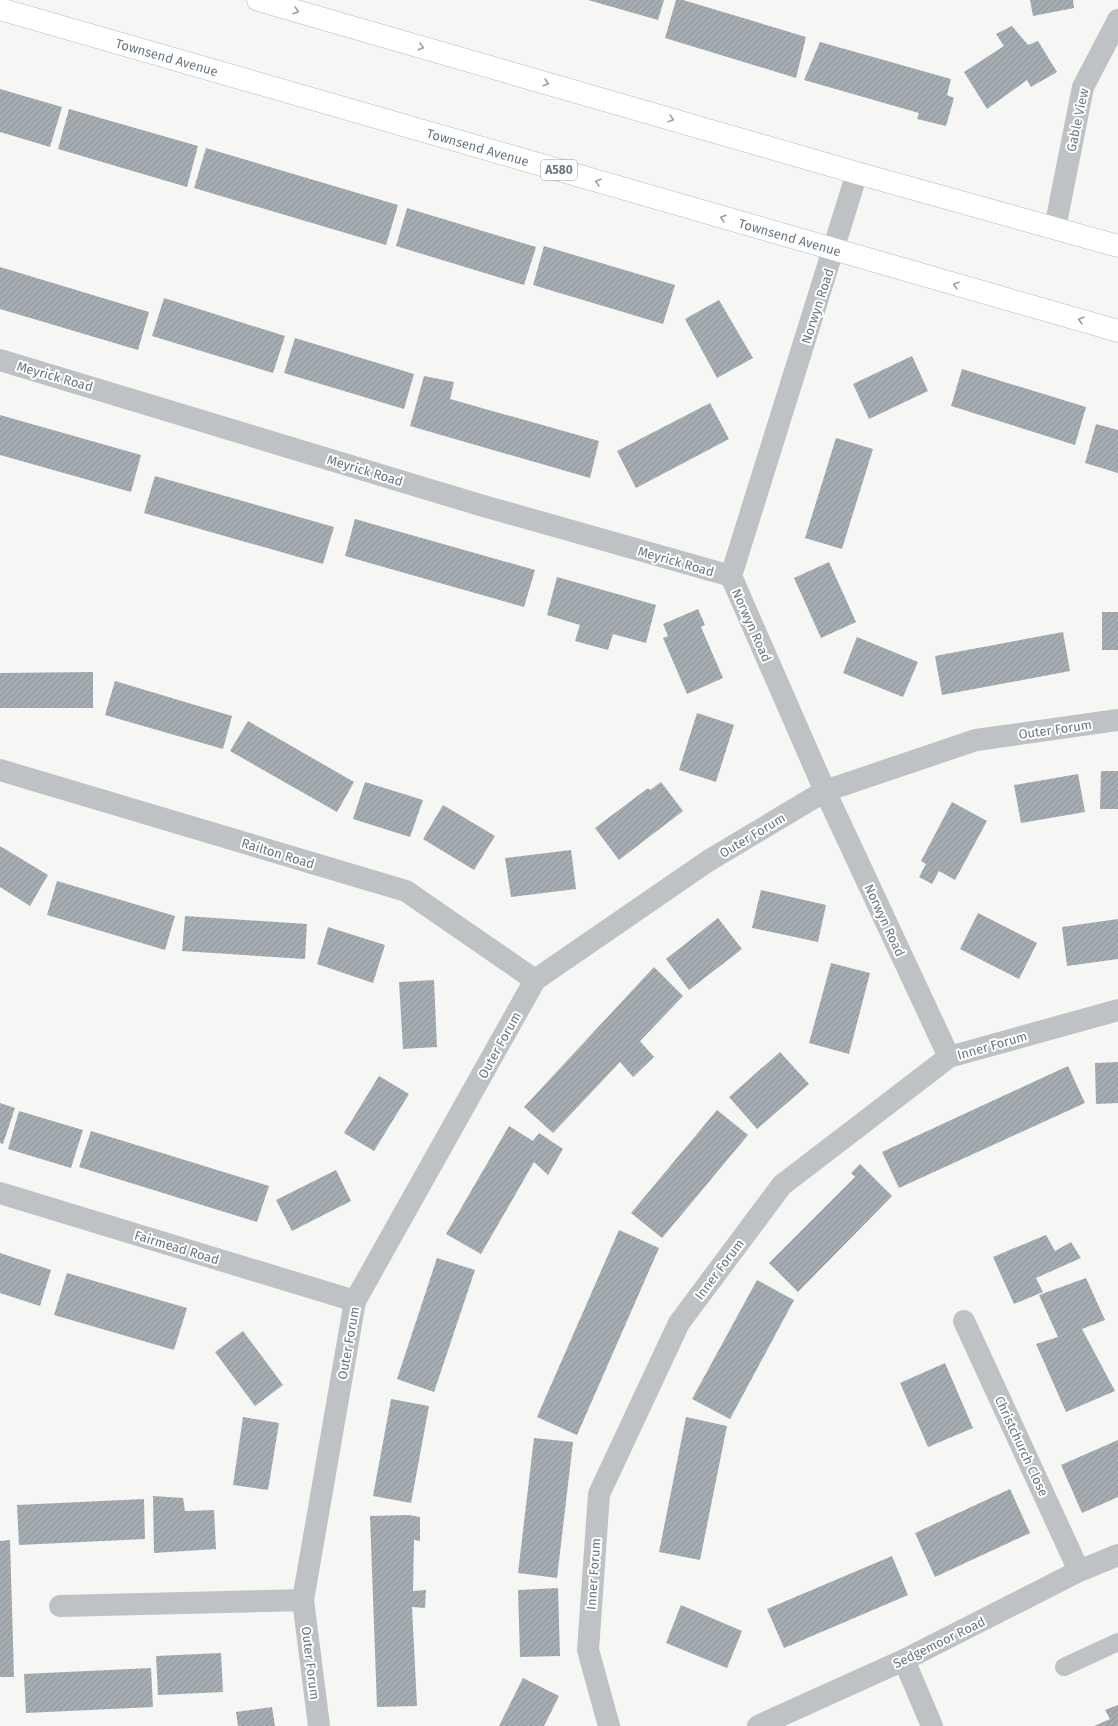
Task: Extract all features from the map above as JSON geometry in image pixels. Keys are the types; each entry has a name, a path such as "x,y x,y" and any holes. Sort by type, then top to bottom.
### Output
{"main road":[{"path":"258,0 858,173 1118,246"},
{"name":"Townsend Avenue","path":"0,9 1118,331"}],"street":[{"name":"Gable View","path":"1055,228 1082,87 1118,20"},
{"name":"Norwyn Road","path":"858,173 835,250 731,576 825,791 949,1057"},
{"name":"Meyrick Road","path":"0,360 480,505 731,576"},
{"name":"Outer Forum","path":"319,1726 304,1600 355,1301 535,980 708,861 825,791 976,740 1118,720"},
{"name":"Railton Road","path":"0,770 406,891 535,980"},
{"name":"Inner Forum","path":"609,1726 588,1650 599,1494 678,1323 782,1185 949,1057 1118,1010"},
{"name":"Fairmead Road","path":"0,1193 355,1301"},
{"name":"Christchurch Close","path":"964,1321 1080,1571"},
{"name":"Sedgemoor Road","path":"758,1726 904,1660 1080,1571 1118,1555"},
{"path":"60,1606 304,1600"},
{"path":"904,1660 932,1726"}],"lane":[{"path":"1064,1667 1118,1642"}],"building":[{"path":"588,0 664,0 658,20"},
{"path":"676,0 683,0 806,37 796,78 665,38"},
{"path":"1030,0 1073,0 1074,8 1033,16"},
{"path":"1012,26 1028,45 1038,41 1057,72 1031,87 1027,80 987,109 964,72 1004,46 996,34"},
{"path":"820,42 951,79 947,95 954,98 946,126 917,119 919,113 804,80"},
{"path":"0,89 62,107 50,147 0,132"},
{"path":"69,109 198,146 187,187 58,149"},
{"path":"206,148 398,205 386,245 194,188"},
{"path":"407,208 536,247 524,285 396,246"},
{"path":"544,246 675,285 663,324 533,285"},
{"path":"0,267 149,312 138,350 0,309"},
{"path":"164,298 285,336 273,373 152,336"},
{"path":"719,300 753,358 717,378 685,319"},
{"path":"295,338 414,374 404,409 284,373"},
{"path":"912,356 928,391 869,419 853,384"},
{"path":"962,369 1086,407 1075,445 951,406"},
{"path":"424,376 454,382 450,399 599,441 590,478 410,426"},
{"path":"710,403 729,439 636,488 617,451"},
{"path":"0,415 141,455 131,492 0,455"},
{"path":"1096,424 1118,430 1118,473 1085,463"},
{"path":"836,438 873,449 842,549 805,538"},
{"path":"155,476 334,527 323,564 144,513"},
{"path":"355,519 535,570 524,607 345,556"},
{"path":"829,562 856,622 821,638 794,578"},
{"path":"557,577 656,605 646,643 613,634 608,650 575,641 580,625 547,615"},
{"path":"698,609 705,625 701,627 723,678 687,694 663,638 668,636 663,624"},
{"path":"1102,612 1118,612 1118,650 1102,650"},
{"path":"1063,632 1070,671 942,695 935,656"},
{"path":"857,637 918,662 903,697 843,673"},
{"path":"93,672 93,708 0,708 0,673"},
{"path":"115,681 232,716 223,749 105,715"},
{"path":"697,713 734,725 716,782 679,770"},
{"path":"248,721 354,782 337,812 230,751"},
{"path":"1101,771 1118,771 1118,809 1100,809"},
{"path":"1078,774 1085,812 1021,823 1014,785"},
{"path":"365,782 423,800 410,837 353,819"},
{"path":"661,782 683,811 619,860 595,828 648,788 650,790"},
{"path":"952,802 987,821 955,880 939,871 932,884 919,877 926,864 921,861"},
{"path":"443,805 495,836 474,870 423,839"},
{"path":"0,846 48,875 30,906 0,887"},
{"path":"571,850 576,889 511,897 505,858"},
{"path":"57,881 175,916 165,950 47,915"},
{"path":"761,890 826,905 818,942 752,928"},
{"path":"978,913 1037,943 1019,979 960,949"},
{"path":"185,916 307,924 305,959 182,951"},
{"path":"718,918 742,949 689,990 666,959"},
{"path":"1118,919 1118,959 1067,966 1062,927"},
{"path":"328,927 385,945 373,983 317,964"},
{"path":"831,963 870,973 849,1054 809,1043"},
{"path":"654,967 683,996 640,1041 654,1057 633,1077 620,1062 553,1133 524,1107"},
{"path":"434,980 437,1047 403,1049 399,982"},
{"path":"780,1052 809,1084 757,1129 729,1097"},
{"path":"1118,1062 1118,1103 1096,1104 1095,1063"},
{"path":"1068,1066 1085,1103 899,1188 882,1152"},
{"path":"379,1076 409,1094 374,1151 344,1133"},
{"path":"0,1103 15,1108 3,1144 0,1143"},
{"path":"717,1110 748,1135 662,1238 631,1213"},
{"path":"19,1111 83,1130 71,1168 8,1149"},
{"path":"509,1126 533,1141 539,1133 563,1149 548,1175 534,1162 481,1254 446,1234"},
{"path":"91,1131 269,1186 257,1222 79,1167"},
{"path":"860,1164 892,1196 798,1292 769,1263 855,1177 851,1173"},
{"path":"336,1170 351,1201 292,1231 276,1200"},
{"path":"619,1230 659,1248 577,1435 537,1417"},
{"path":"1046,1235 1055,1251 1071,1242 1081,1258 1036,1278 1043,1292 1014,1304 993,1257"},
{"path":"0,1253 51,1270 40,1306 0,1293"},
{"path":"437,1258 475,1270 434,1392 397,1379"},
{"path":"67,1273 187,1308 174,1350 54,1315"},
{"path":"1086,1278 1105,1320 1082,1329 1115,1391 1066,1412 1036,1344 1058,1337 1039,1295"},
{"path":"757,1280 794,1300 730,1419 692,1399"},
{"path":"243,1331 283,1385 255,1406 215,1352"},
{"path":"945,1363 973,1428 928,1447 900,1383"},
{"path":"391,1399 429,1406 411,1503 373,1496"},
{"path":"243,1417 279,1423 268,1490 233,1485"},
{"path":"686,1417 727,1426 700,1560 659,1552"},
{"path":"534,1438 573,1442 557,1578 518,1573"},
{"path":"1118,1440 1118,1497 1082,1513 1061,1465"},
{"path":"1010,1489 1030,1533 935,1577 915,1533"},
{"path":"153,1496 183,1498 185,1511 214,1510 216,1549 154,1553"},
{"path":"144,1499 145,1539 19,1545 17,1505"},
{"path":"409,1515 420,1517 420,1541 414,1540 413,1591 426,1590 425,1608 412,1607 417,1706 377,1707 370,1516"},
{"path":"10,1540 14,1677 0,1677 0,1541"},
{"path":"892,1556 908,1595 784,1648 767,1609"},
{"path":"558,1588 560,1656 520,1657 518,1590"},
{"path":"681,1605 742,1631 727,1668 666,1643"},
{"path":"221,1653 223,1692 158,1695 156,1656"},
{"path":"151,1668 153,1707 26,1713 24,1674"},
{"path":"523,1678 559,1696 544,1726 499,1726"},
{"path":"1118,1705 1118,1726 1094,1726 1110,1719 1105,1710"},
{"path":"272,1707 275,1726 238,1726 236,1712"}]}
